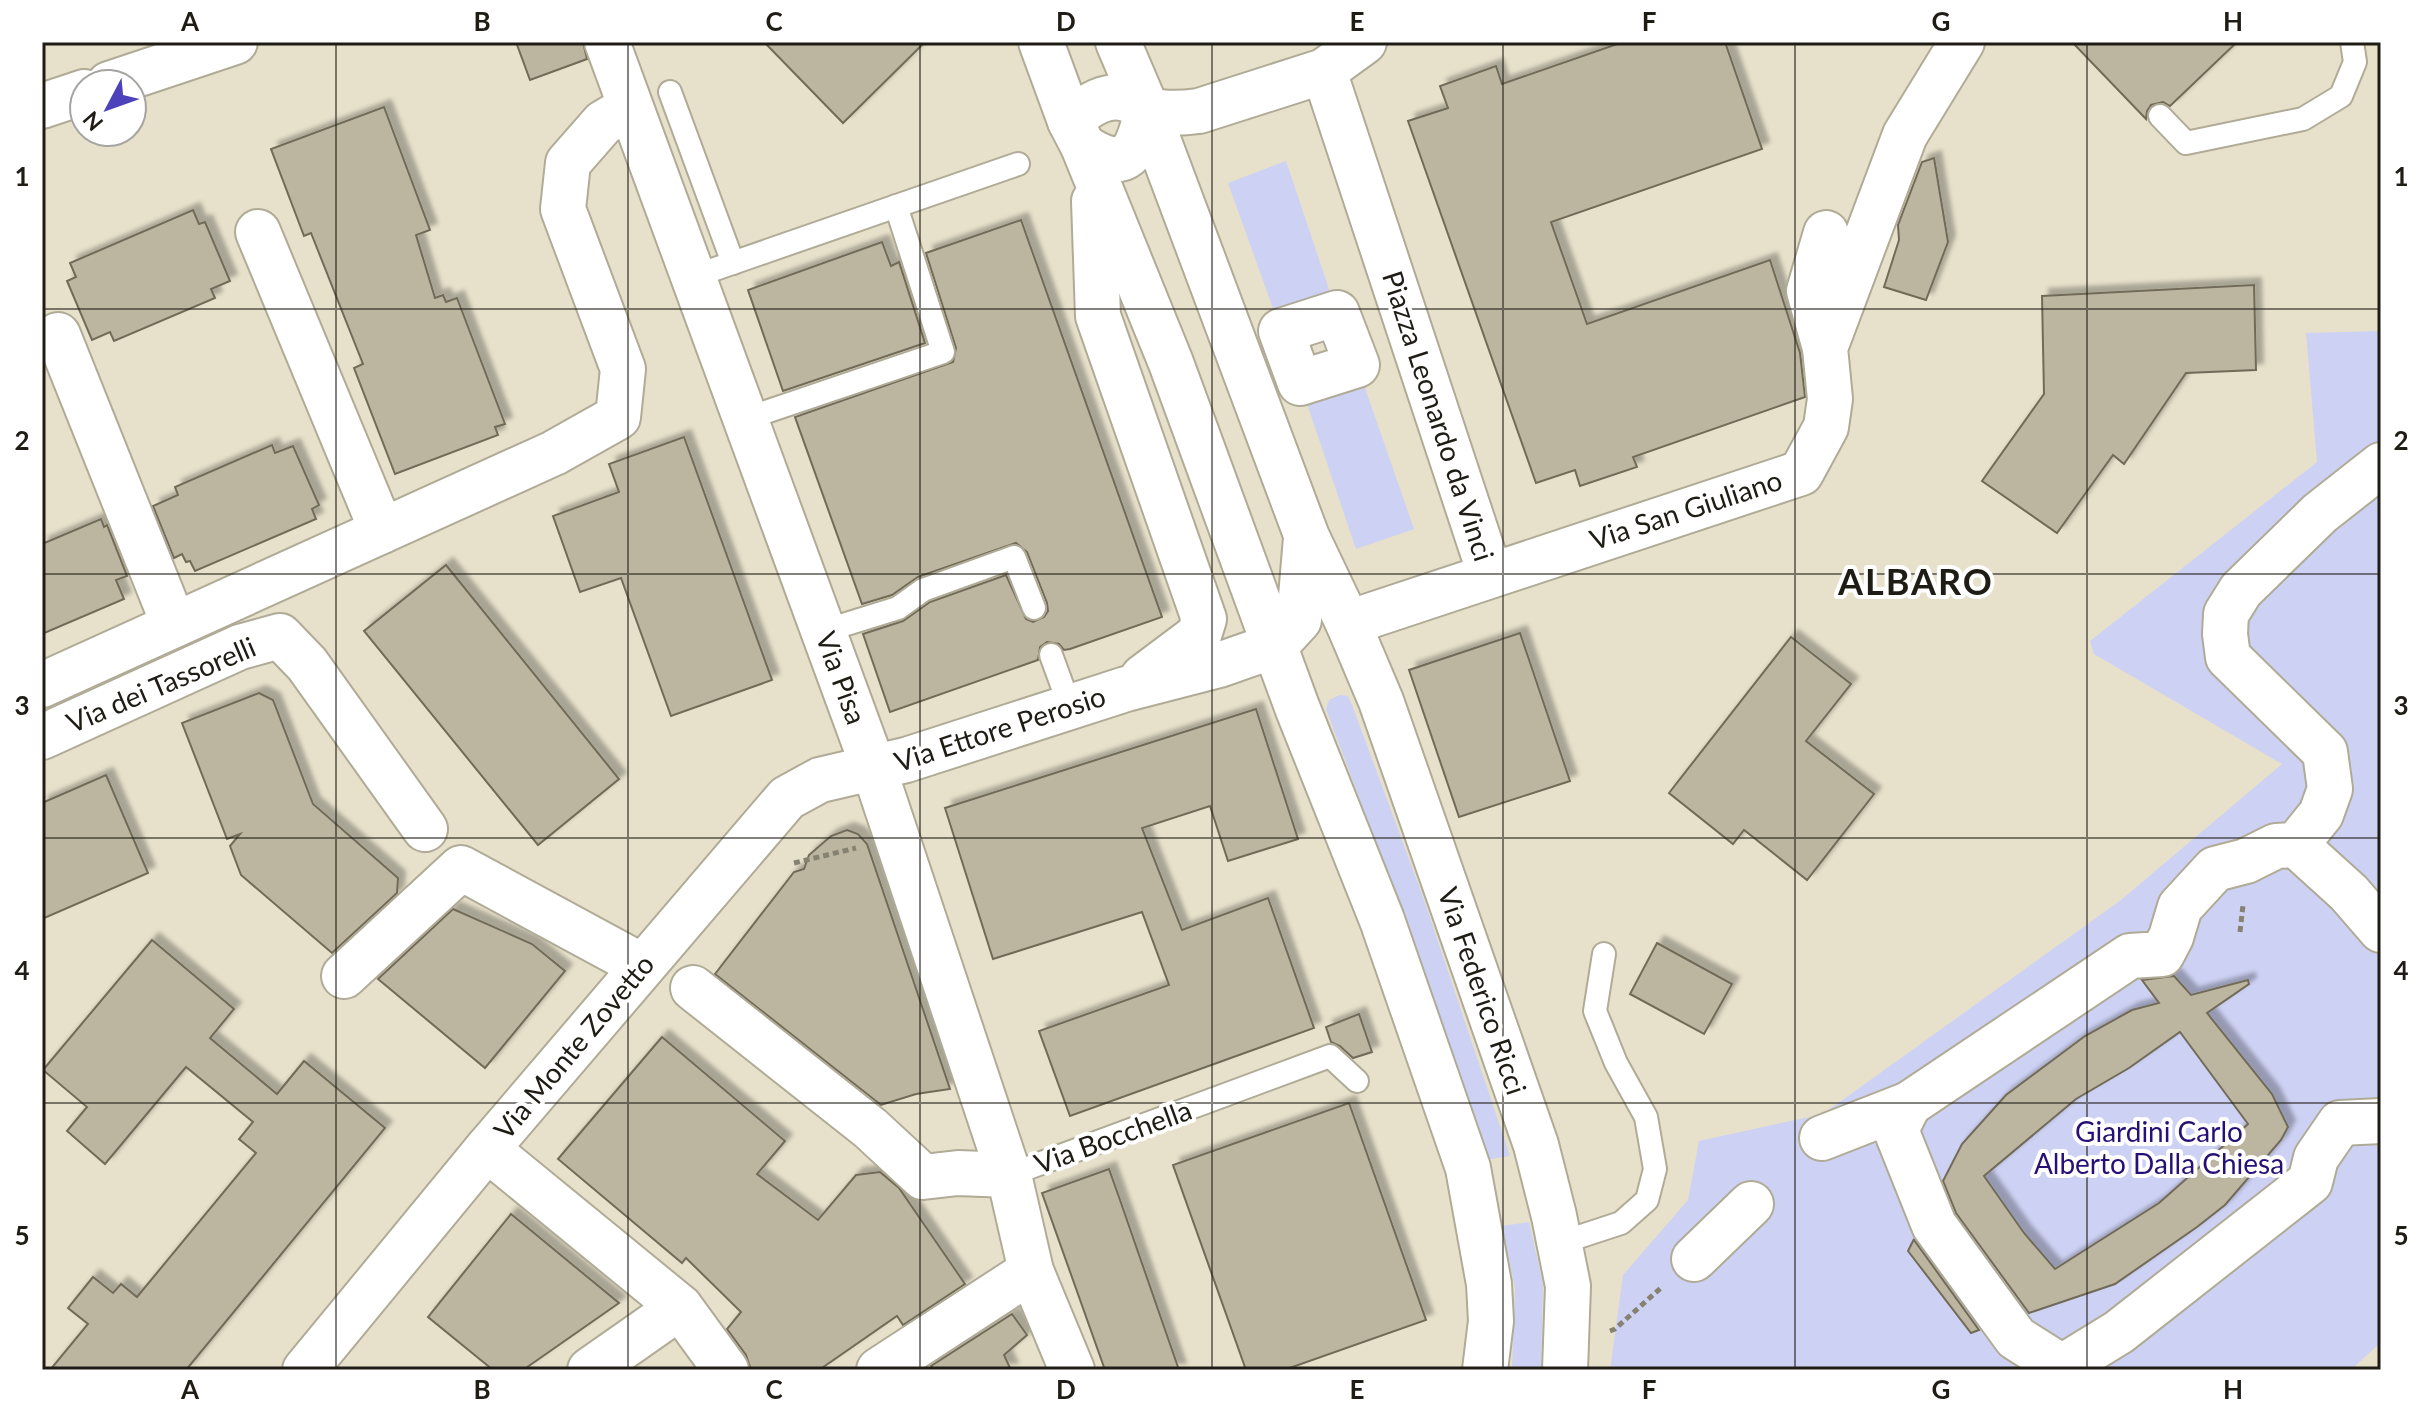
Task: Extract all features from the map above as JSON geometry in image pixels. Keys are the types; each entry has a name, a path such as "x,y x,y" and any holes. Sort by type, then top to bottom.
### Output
{"street":[{"path":"148,71 235,42"},
{"name":"Via Pisa","path":"607,42 650,99 692,277 874,769 1009,1175"},
{"path":"1041,42 1171,363 1297,707 1382,920 1468,1168 1489,1284 1491,1321 1485,1370"},
{"path":"1118,42 1147,110 1307,537 1348,623"},
{"path":"1307,537 1299,620 1276,645 1192,658 1204,619 1098,316 1076,131 1085,108 1097,101 1114,97 1131,100 1147,110 1199,111 1324,71 1364,42"},
{"name":"Via San Giuliano","path":"1825,348 1905,135 1962,42"},
{"name":"Piazza Leonardo da Vinci","path":"1324,71 1490,574 1348,623"},
{"path":"42,106 68,97"},
{"path":"42,685 554,453 618,417 623,369 563,209 568,163 603,123 650,99"},
{"path":"1076,131 1099,157 1114,160 1131,154 1139,142 1147,110"},
{"path":"258,232 382,531"},
{"name":"Via San Giuliano","path":"1490,574 1801,473 1826,427 1830,399 1825,348 1809,291 1826,233"},
{"path":"58,335 174,625"},
{"path":"2296,845 2321,814 2330,789 2325,752 2228,657 2226,614 2241,590 2320,513 2381,465"},
{"name":"Via Federico Ricci","path":"1348,623 1381,701 1536,1145 1568,1286 1565,1370"},
{"name":"Via dei Tassorelli","path":"42,737 240,647 280,636 307,664 425,829"},
{"name":"Via Ettore Perosio","path":"874,769 1126,689 1192,658"},
{"name":"Via Monte Zovetto","path":"305,1370 487,1149 787,798 820,780 874,769"},
{"path":"1822,1138 1909,1104 2130,956 2162,954 2180,907 2215,869 2246,861 2276,846 2296,845 2349,893 2381,930"},
{"path":"344,976 461,868 642,966"},
{"path":"693,988 870,1128 923,1177 958,1173 1009,1175"},
{"path":"1909,1104 1896,1130 1934,1225 2016,1338 2062,1367 2119,1332 2310,1182 2316,1158 2340,1123 2381,1121"},
{"path":"487,1149 680,1307 726,1370"},
{"name":"Via Bocchella","path":"1009,1175 1031,1271 1072,1370"},
{"path":"1694,1259 1751,1204"},
{"path":"879,1370 1031,1271"},
{"path":"590,1370 680,1307"}],"lane":[{"path":"2160,116 2186,143 2303,119 2341,96 2355,62 2352,42"},
{"path":"650,99 733,263"},
{"path":"692,277 1018,164"},
{"path":"745,419 943,352 896,206"},
{"path":"824,631 898,608 923,590 1014,557 1034,608"},
{"path":"1051,655 1070,707"},
{"path":"1560,1243 1621,1223 1647,1200 1655,1169 1646,1117 1616,1063 1595,1011 1604,954"},
{"name":"Via Bocchella","path":"1009,1175 1330,1056 1357,1081"}],"path":[{"path":"794,863 856,848"},
{"path":"1599,1334 1615,1329 1694,1259"}],"green space":[{"path":"1286,161 1337,313 1281,331 1228,183"},
{"name":"Giardini Carlo Alberto Dalla Chiesa","path":"2381,331 2381,1342 2351,1370 1610,1370 1623,1275 1688,1200 1699,1141 1823,1114 2121,900 2282,764 2094,654 2090,641 2317,462 2306,333"},
{"path":"1357,365 1414,529 1356,549 1300,383"},
{"path":"1340,695 1348,696 1352,705 1423,897 1510,1156 1485,1160 1399,905 1326,709 1329,700"},
{"path":"1529,1222 1543,1284 1541,1369 1512,1367 1515,1288 1502,1226"}],"building":[{"path":"516,42 583,42 587,59 530,80"},
{"path":"764,42 925,42 843,123"},
{"path":"1623,42 1725,42 1762,149 1551,222 1587,324 1770,260 1800,353 1805,397 1633,457 1637,467 1580,486 1575,470 1536,483 1408,121 1448,108 1440,86 1496,66 1502,84"},
{"path":"2072,42 2237,42 2170,106 2163,102 2151,105 2146,119"},
{"path":"384,107 430,230 416,235 435,298 443,295 446,302 457,298 505,424 495,427 498,435 395,474 354,368 363,364 311,233 304,236 271,149"},
{"path":"1934,158 1948,242 1926,300 1884,287 1899,240 1898,225 1922,162"},
{"path":"193,210 199,224 205,222 230,281 211,289 215,298 114,341 110,332 92,340 67,281 76,277 70,263"},
{"path":"1021,220 1162,617 1070,649 1064,650 1059,644 1047,642 1040,647 1038,660 890,712 863,634 903,621 930,602 1006,575 1026,619 1033,622 1044,617 1048,611 1047,603 1027,552 1016,543 918,577 892,595 862,604 795,417 953,362 956,348 926,253"},
{"path":"882,242 891,266 899,262 925,343 783,391 748,290"},
{"path":"2254,285 2256,370 2186,373 2124,464 2113,455 2057,533 1982,481 2044,394 2042,296"},
{"path":"684,437 772,680 671,716 621,578 580,592 553,516 619,492 609,464"},
{"path":"272,445 275,453 293,446 319,505 312,509 316,519 195,571 182,554 174,558 153,506 178,495 175,487"},
{"path":"101,519 104,527 107,525 127,576 116,580 124,599 42,634 42,544"},
{"path":"446,565 619,779 538,845 364,631"},
{"path":"1520,633 1570,781 1459,817 1409,670"},
{"path":"1791,637 1851,684 1806,741 1874,794 1807,880 1744,830 1733,844 1669,793"},
{"path":"259,693 273,700 313,804 398,878 397,893 332,953 241,875 230,846 240,834 227,839 182,723"},
{"path":"1256,709 1298,839 1228,861 1210,806 1142,828 1182,930 1268,898 1314,1028 1070,1116 1039,1031 1169,985 1142,912 993,959 945,808"},
{"path":"106,775 148,873 42,919 42,803"},
{"path":"847,830 858,834 867,844 950,1089 916,1094 881,1105 715,974 794,872 804,869 809,855 831,836"},
{"path":"453,909 532,944 565,971 485,1068 378,979"},
{"path":"152,940 234,1009 210,1038 277,1094 304,1061 385,1128 186,1370 50,1370 88,1324 68,1308 93,1277 113,1293 121,1284 137,1297 256,1153 239,1139 253,1122 186,1067 105,1164 67,1131 87,1107 43,1070"},
{"path":"1657,943 1732,984 1704,1034 1630,994"},
{"path":"2174,976 2191,995 2248,980 2249,984 2207,1013 2272,1094 2288,1127 2281,1140 2225,1205 2197,1227 2115,1284 2029,1313 1956,1213 1943,1181 1962,1144 2006,1095 2085,1036 2132,1010 2159,1003 2142,980","holes":["2180,1032 2248,1124 2159,1203 2055,1269 2024,1233 1984,1176 2076,1099 2129,1068"]},
{"path":"1359,1014 1372,1052 1353,1058 1331,1042 1326,1027"},
{"path":"662,1037 785,1141 757,1174 818,1220 856,1175 880,1172 899,1188 965,1284 903,1325 897,1316 819,1370 751,1370 746,1355 727,1329 741,1312 686,1258 682,1263 558,1159"},
{"path":"1349,1103 1426,1320 1284,1370 1246,1370 1173,1165"},
{"path":"1109,1169 1179,1370 1105,1370 1042,1193"},
{"path":"511,1214 619,1303 523,1370 493,1370 428,1317"},
{"path":"1914,1239 1979,1330 1971,1333 1908,1251"},
{"path":"1012,1314 1027,1335 1004,1355 1011,1370 934,1370 931,1366"}],"district":[{"name":"ALBARO","path":"1916,582"}]}
